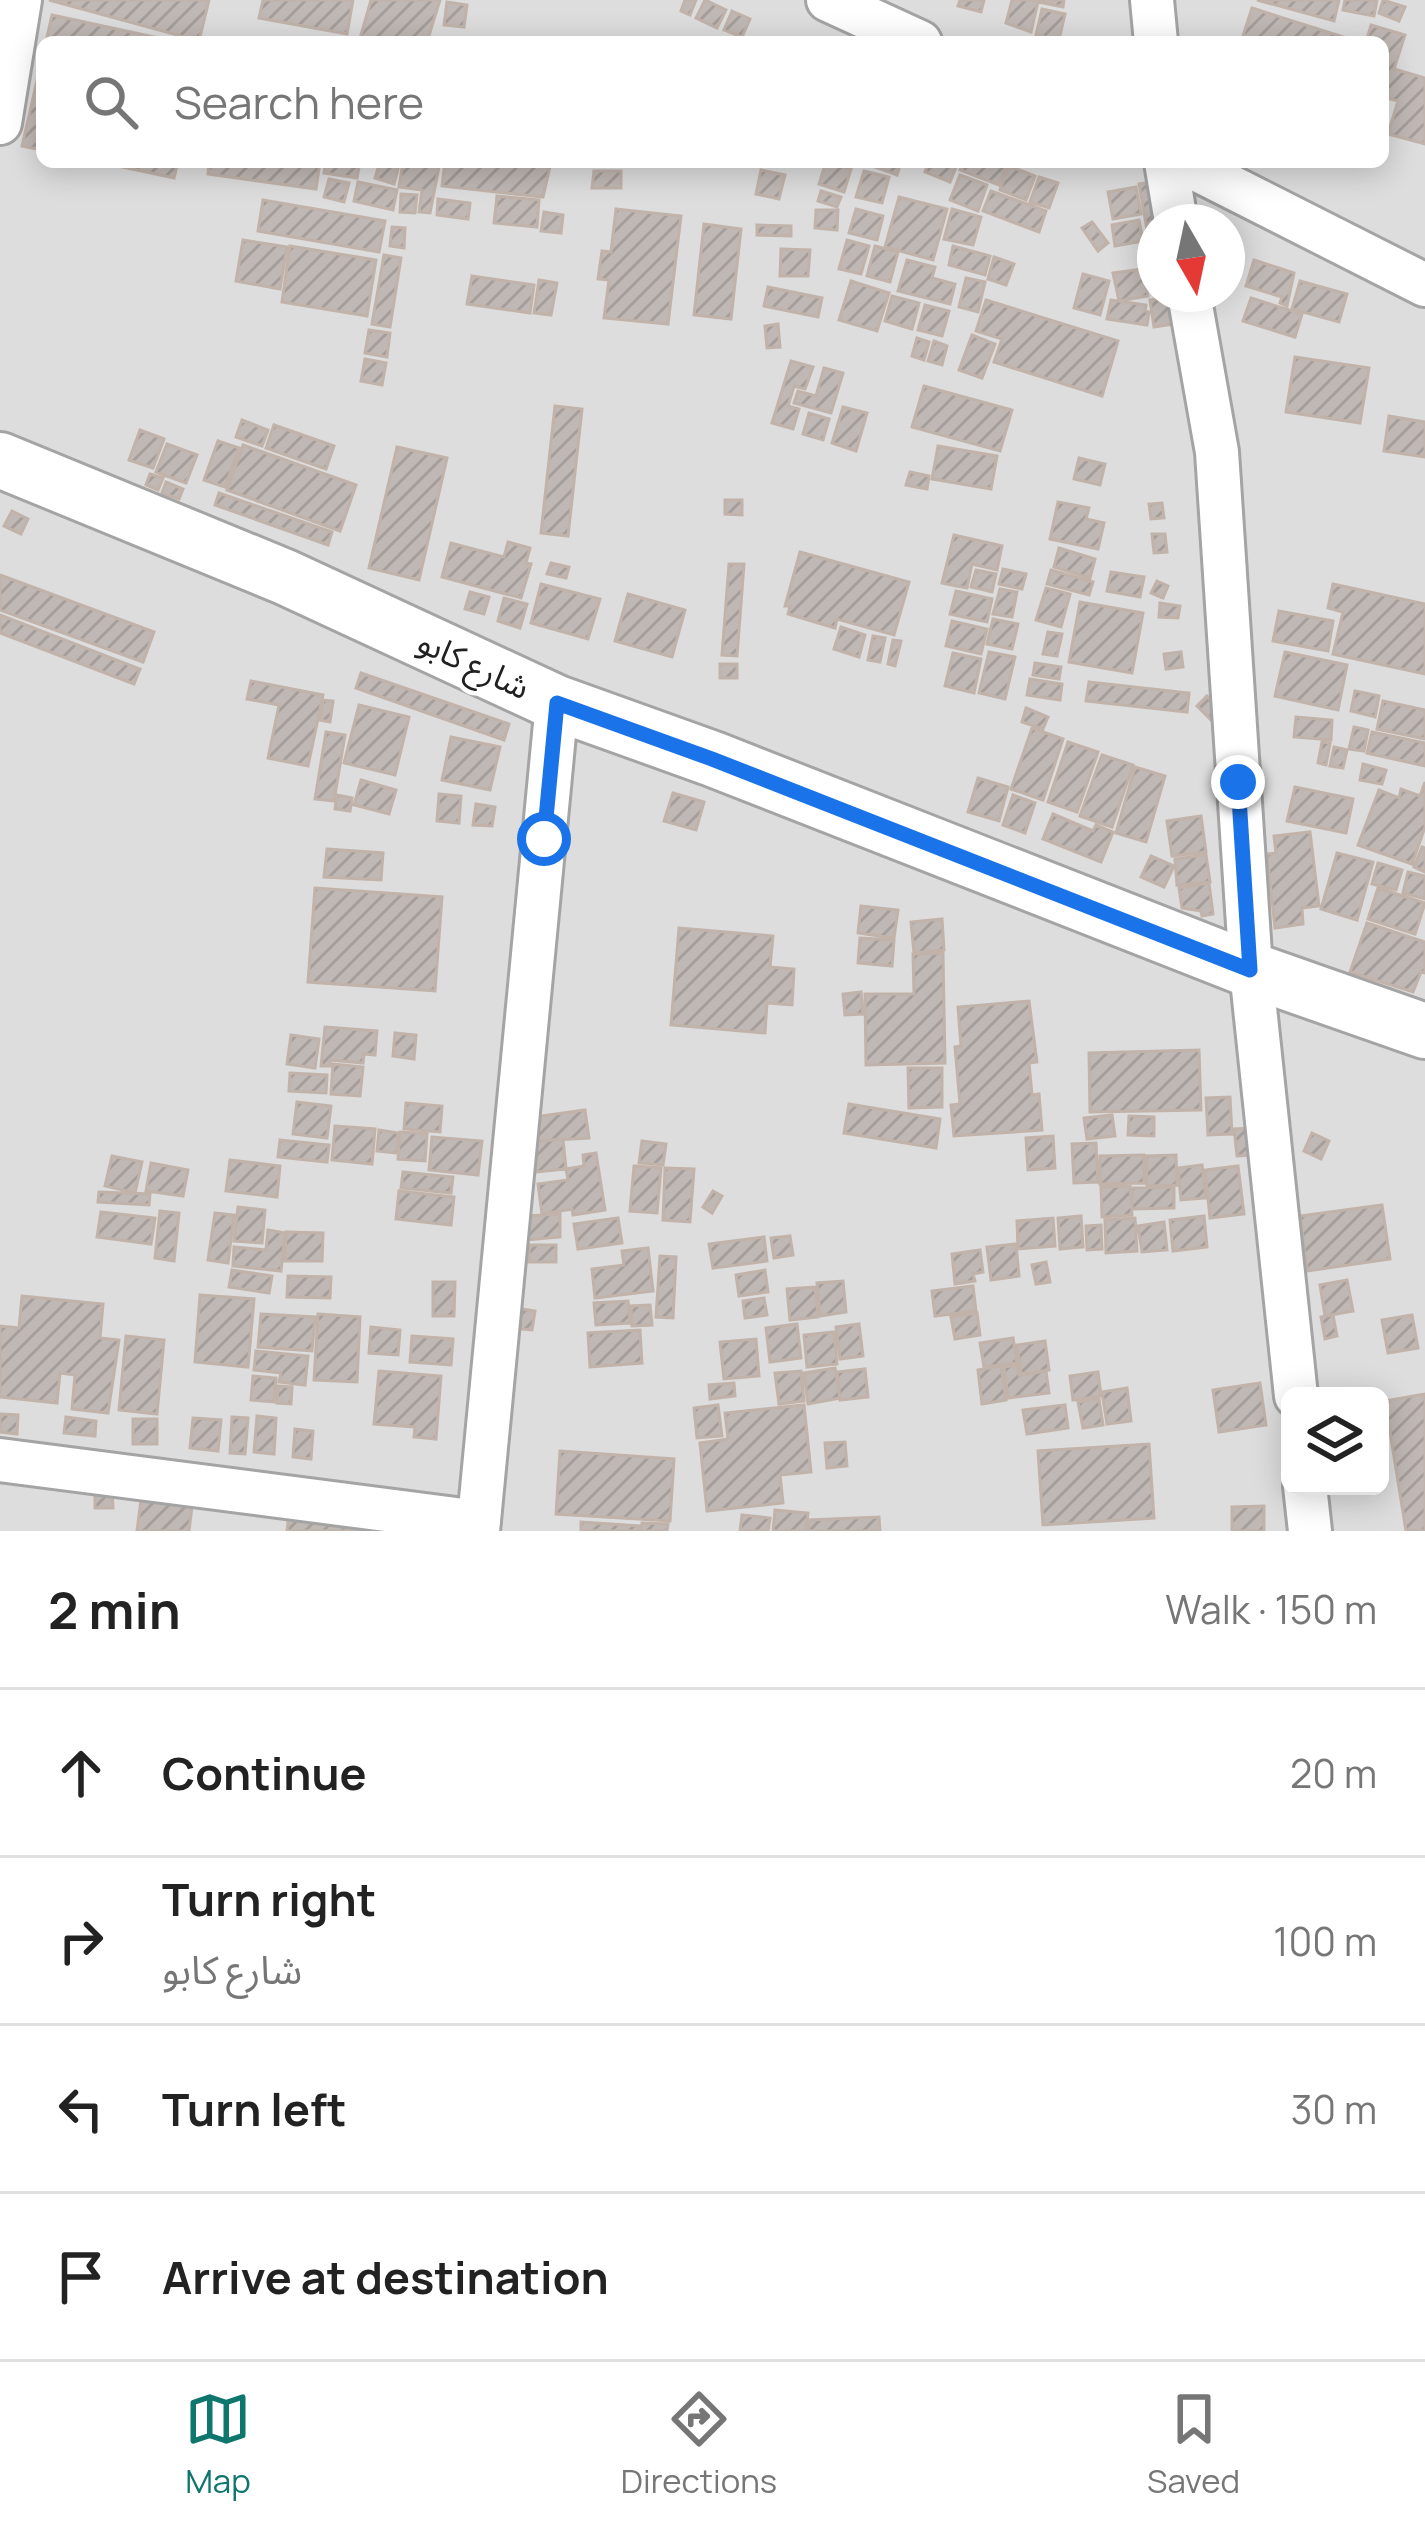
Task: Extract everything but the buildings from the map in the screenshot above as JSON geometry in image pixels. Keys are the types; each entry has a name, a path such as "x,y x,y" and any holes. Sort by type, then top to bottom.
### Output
{"street":[{"path":"0,123 20,0"},
{"path":"828,0 907,36"},
{"path":"1152,0 1155,36"},
{"path":"1167,168 1173,204"},
{"path":"1194,168 1425,285"},
{"path":"1192,312 1217,452 1250,970 1295,1387"},
{"name":"شارع كابو","path":"0,460 285,577 557,703 1250,970 1425,1031"},
{"path":"0,1460 479,1526 557,703"},
{"path":"1306,1495 1310,1531"}],"shaded area":[{"path":"0,0 1425,0 1425,1531 0,1531"}],"route":[{"path":"544,839 557,703 1250,970 1238,782"}]}
